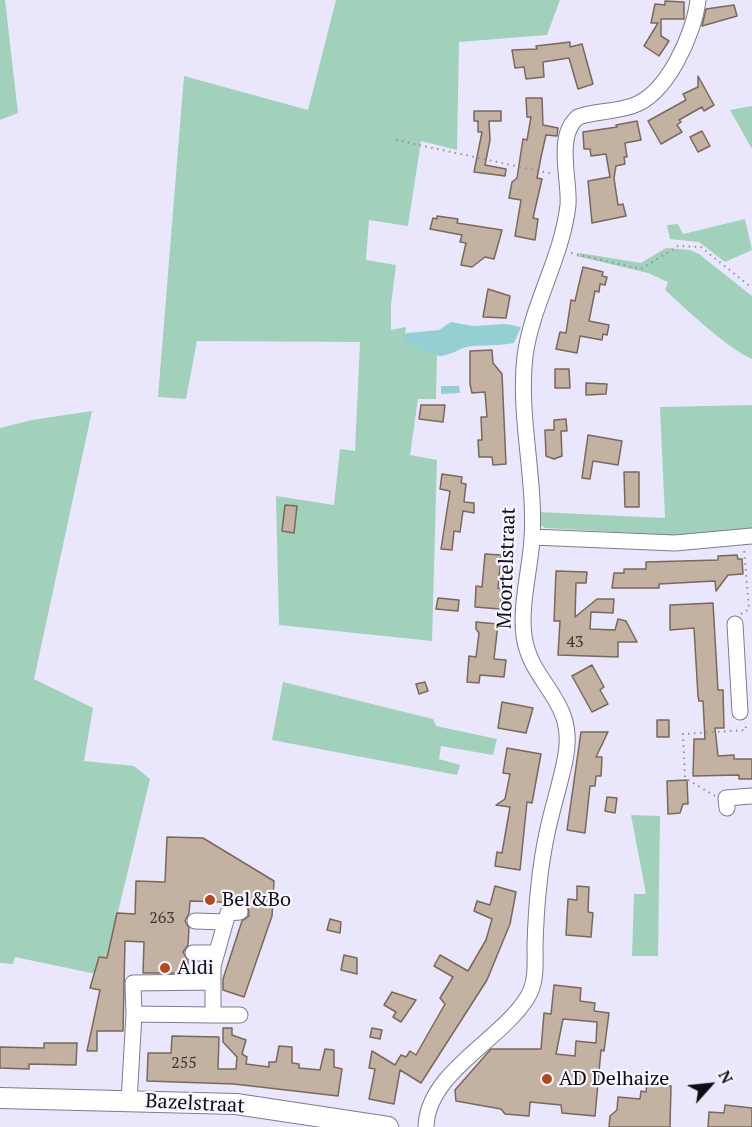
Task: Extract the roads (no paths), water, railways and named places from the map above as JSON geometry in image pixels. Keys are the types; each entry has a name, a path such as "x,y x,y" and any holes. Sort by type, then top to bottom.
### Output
{"main road":[{"name":"Bazelstraat","path":"0,1098 236,1104 388,1127"}],"street":[{"name":"Moortelstraat","path":"426,1127 427,1111 438,1090 522,1004 532,987 536,899 547,831 566,758 568,731 561,708 532,660 524,635 532,537 525,354 560,248 568,202 566,134 572,122 584,115 634,106 653,94 685,47 695,20 698,0"},
{"path":"532,537 675,543 748,537"},
{"path":"735,624 745,665 740,712"},
{"path":"724,801 752,796"},
{"path":"213,1015 213,982 225,922 228,913 240,912"},
{"path":"195,921 225,922"},
{"path":"193,953 217,953"},
{"path":"129,1101 134,983 213,982"},
{"path":"134,1014 240,1015"}],"place":[{"name":"Bel&Bo","path":"210,900"},
{"name":"Aldi","path":"165,968"},
{"name":"AD Delhaize","path":"547,1079"}]}
